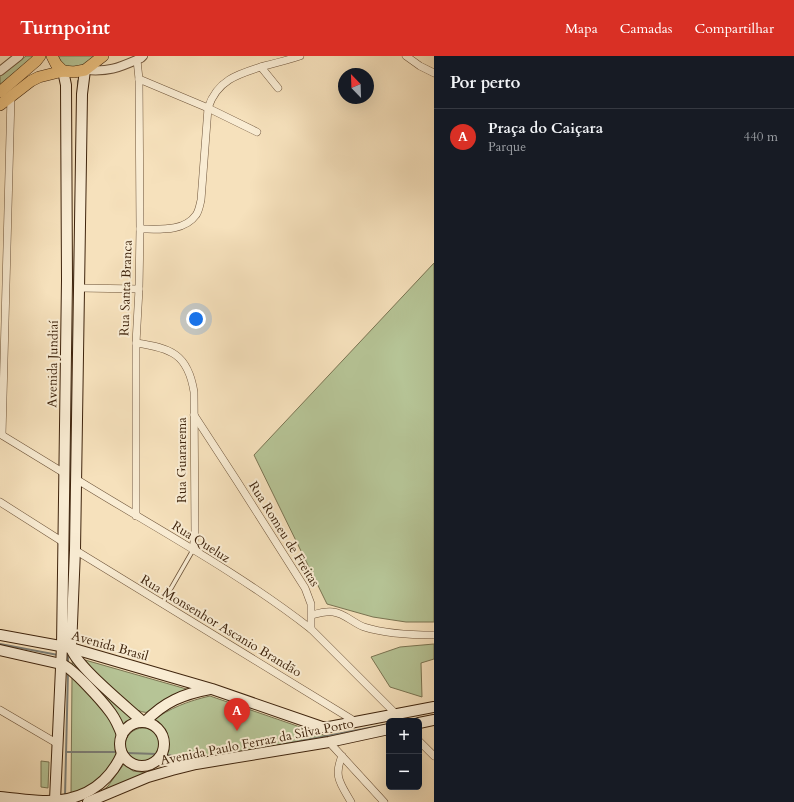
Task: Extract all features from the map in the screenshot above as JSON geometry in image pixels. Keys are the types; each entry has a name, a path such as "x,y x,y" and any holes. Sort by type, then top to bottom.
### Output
{"main road":[{"path":"0,92 40,56"},
{"path":"52,56 56,64 63,71"},
{"path":"0,105 39,77 48,73 85,70 103,56"},
{"name":"Avenida Jundiaí","path":"66,655 75,550 82,94 85,70"},
{"name":"Avenida Jundiaí","path":"63,71 66,85 67,272 63,542 66,655"},
{"name":"Avenida Brasil","path":"0,635 66,655 212,689"},
{"name":"Avenida Brasil","path":"0,650 66,655"},
{"path":"66,655 75,656 90,673 144,722"},
{"path":"66,655 110,712 122,735"},
{"path":"61,799 58,744 66,655"},
{"path":"144,722 154,713 177,698 191,693 212,689"},
{"name":"Avenida Paulo Ferraz da Silva Porto","path":"212,689 316,725 329,727 434,708"},
{"path":"422,722 434,720"},
{"path":"0,797 43,801 81,795 92,790 110,775 117,765 122,754 122,735 126,729 132,725 144,722 150,723 157,728 162,734 164,740 162,754 156,761 148,777"},
{"name":"Avenida Paulo Ferraz da Silva Porto","path":"88,802 148,777 196,764 329,742 386,730"},
{"path":"122,754 126,760 138,766 145,766 156,761 196,764"}],"street":[{"path":"0,71 18,56"},
{"path":"140,229 172,229 188,223 197,214 201,200 208,108 216,91 226,81 238,74 300,56"},
{"path":"406,56 420,66 434,73"},
{"path":"85,70 103,71 118,68 140,58"},
{"name":"Rua Santa Branca","path":"136,516 136,343 140,229 140,58"},
{"path":"262,67 278,88"},
{"path":"139,79 208,108 257,132"},
{"path":"11,96 1,435 64,473"},
{"path":"79,288 139,289"},
{"name":"Rua Guararema","path":"136,343 170,350 180,357 188,369 192,379 194,392 195,534 193,550"},
{"name":"Rua Romeu de Freitas","path":"194,415 305,588 311,604 311,629"},
{"name":"Rua Queluz","path":"76,480 193,550 283,607 311,629"},
{"path":"0,502 63,542"},
{"name":"Rua Monsenhor Ascanio Brandão","path":"75,550 356,722"},
{"path":"312,615 333,612 344,616 356,624 383,632 434,635"},
{"path":"311,629 396,714"},
{"path":"0,710 58,744"},
{"path":"329,742 384,802"},
{"path":"422,744 434,756"},
{"path":"342,756 337,770 338,777 351,802"}],"lane":[{"name":"Rua Guararema","path":"162,604 193,550"}],"green space":[{"path":"26,56 32,56 33,58 0,85 0,76"},
{"path":"58,56 99,56 79,69 64,66"},
{"path":"434,263 434,622 406,622 373,617 327,604 254,455"},
{"path":"434,644 434,659 421,663 422,697 390,687 371,657 400,647"},
{"path":"71,654 134,720 127,724 122,730 73,668"},
{"path":"85,660 190,690 149,712 142,712 133,708 115,693"},
{"path":"72,677 107,713 116,731 118,748 117,757 98,781 71,795"},
{"path":"210,696 332,738 199,762 165,758 167,752 166,737 161,728 152,721 166,712 194,700"},
{"path":"143,728 153,731 158,736 161,746 158,756 153,761 143,764 133,761 128,756 125,746 128,736 133,731"},
{"path":"41,761 49,762 48,788 41,787"},
{"path":"124,764 133,771 148,773 98,795 108,786"}],"waterway":[{"path":"69,568 78,81"},
{"path":"0,644 58,655"},
{"path":"68,652 68,664"},
{"path":"65,796 68,672"},
{"path":"270,747 386,725"},
{"path":"66,752 116,752"},
{"path":"127,753 157,754"},
{"path":"167,755 181,757"}],"place":[{"name":"Praça do Caiçara","path":"237,731"}]}
